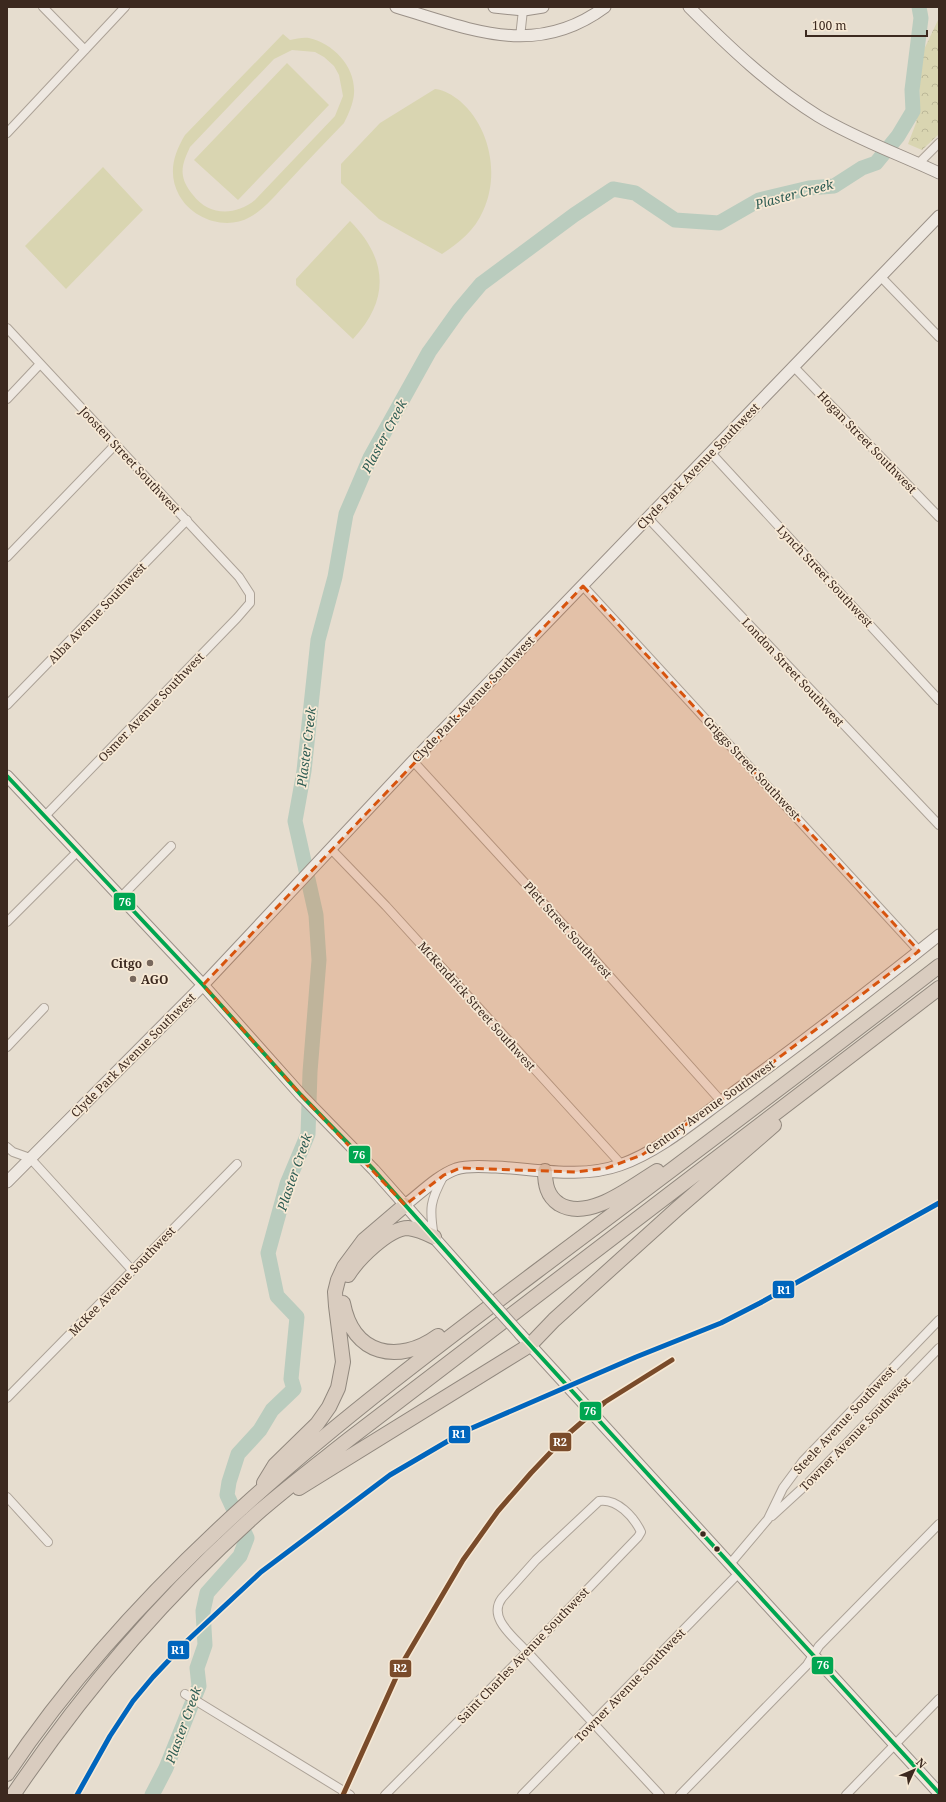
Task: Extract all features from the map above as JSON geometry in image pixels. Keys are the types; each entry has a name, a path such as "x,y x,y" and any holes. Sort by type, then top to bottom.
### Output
{"highway":[{"path":"7,1774 67,1692 167,1578 229,1518 260,1491 462,1327 939,966"},
{"path":"13,1795 79,1703 165,1603 207,1560 262,1509 348,1440 939,988"},
{"path":"262,1509 397,1428 530,1345 554,1320 707,1181 773,1126 837,1066"},
{"path":"546,1172 546,1185 554,1200 569,1208 591,1207 619,1194 720,1133"},
{"path":"260,1491 275,1465 317,1424 329,1408 338,1388 343,1362 335,1298 338,1280 344,1267 364,1240 405,1205"},
{"path":"434,1237 412,1229 397,1230 371,1250 356,1265 346,1280 343,1301 346,1316 352,1328 363,1340 378,1349 392,1353 413,1350 429,1343 445,1332 462,1327"}],"main road":[{"path":"396,7 482,32 520,37 545,34 564,29 588,18 605,7"},
{"path":"494,7 523,10 543,7"},
{"path":"689,7 739,57 767,80 820,117 939,173"},
{"name":"Clyde Park Avenue Southwest","path":"7,1182 203,985 413,761 939,216"},
{"path":"7,776 203,985 301,1095 374,1170 545,1362 813,1657 939,1793"},
{"name":"Century Avenue Southwest","path":"405,1205 444,1175 455,1169 467,1167 546,1172 576,1172 607,1168 621,1164 661,1144 721,1101 939,935"}],"street":[{"path":"43,7 85,50"},
{"path":"7,133 125,7"},
{"path":"520,37 523,10"},
{"path":"919,164 939,143"},
{"path":"881,277 939,337"},
{"name":"Joosten Street Southwest","path":"7,328 115,445 187,520 239,577 250,594"},
{"path":"7,399 40,364"},
{"name":"Hogan Street Southwest","path":"794,367 939,517"},
{"path":"7,557 115,445"},
{"name":"Lynch Street Southwest","path":"711,453 939,700"},
{"name":"London Street Southwest","path":"648,518 939,826"},
{"name":"Alba Avenue Southwest","path":"7,705 187,520"},
{"name":"Griggs Street Southwest","path":"583,586 919,951"},
{"name":"Osmer Avenue Southwest","path":"45,816 237,618 250,603 250,594"},
{"name":"Plett Street Southwest","path":"413,761 579,942 721,1101"},
{"path":"121,897 171,846"},
{"path":"7,922 77,852"},
{"name":"McKendrick Street Southwest","path":"327,853 386,906 621,1164"},
{"path":"7,1047 44,1008"},
{"path":"7,1147 13,1152 30,1158 132,1270"},
{"name":"McKee Avenue Southwest","path":"7,1398 237,1164"},
{"path":"434,1237 431,1218 431,1204 434,1194 444,1175"},
{"name":"Steele Avenue Southwest","path":"730,1564 768,1519 783,1488 803,1461 939,1320"},
{"name":"Towner Avenue Southwest","path":"768,1519 808,1483 939,1348"},
{"path":"7,1497 48,1542"},
{"name":"Saint Charles Avenue Southwest","path":"385,1795 527,1652 638,1537 641,1532 638,1525 616,1503 607,1500 599,1501 536,1560 498,1604 496,1611 500,1622 527,1652"},
{"path":"680,1795 807,1665 819,1646 939,1524"},
{"name":"Towner Avenue Southwest","path":"522,1795 738,1574"},
{"path":"527,1652 660,1795"},
{"path":"185,1694 350,1795"},
{"path":"846,1795 939,1699"}],"highlighted area":[{"path":"583,586 919,951 739,1088 642,1155 607,1168 576,1172 460,1168 444,1175 405,1205 301,1095 203,985"}],"green space":[{"path":"939,18 939,134 922,150 908,144 916,123 920,101 918,62"},
{"path":"283,34 290,40 309,38 327,45 342,58 354,84 353,98 344,123 265,206 255,214 241,221 220,223 210,220 192,211 179,195 174,180 173,165 177,150 185,135","holes":["292,50 315,52 324,57 334,66 339,75 343,96 335,116 255,200 239,209 231,211 214,210 199,202 188,189 183,176 183,165 190,147 274,59"]},
{"path":"287,63 329,105 238,200 194,160"},
{"path":"435,89 442,90 460,101 479,124 489,152 491,167 491,182 488,197 480,218 466,236 442,254 379,219 341,183 341,164 380,123"},
{"path":"103,167 143,210 66,289 25,246"},
{"path":"350,221 363,235 372,250 380,280 378,295 373,309 365,324 353,339 296,285 296,279"}],"waterway":[{"name":"Plaster Creek","path":"152,1795 166,1768 199,1686 197,1668 205,1645 203,1611 207,1593 240,1556 247,1538 227,1495 229,1482 238,1454 260,1430 272,1410 294,1389 291,1379 297,1317 277,1296 268,1253 287,1184 308,1134 310,1072 319,960 316,915 295,821 304,771 318,640 335,577 346,514 370,458 429,352 459,310 481,284 574,215 613,189 635,193 675,220 719,223 759,200 809,188 834,186 862,168 876,163 898,136 913,111 912,90 921,18 919,7"}],"transit line":[{"name":"76","path":"7,776 203,985 301,1095 374,1170 520,1334 939,1793"},
{"name":"R1","path":"77,1795 110,1736 133,1701 153,1677 188,1640 261,1572 390,1475 465,1431 636,1357 721,1323 760,1303 939,1203"},
{"name":"R2","path":"343,1795 403,1662 463,1560 498,1511 567,1435 605,1402 672,1360"}],"place":[{"name":"Citgo","path":"150,963"},
{"name":"AGO","path":"133,979"}]}
